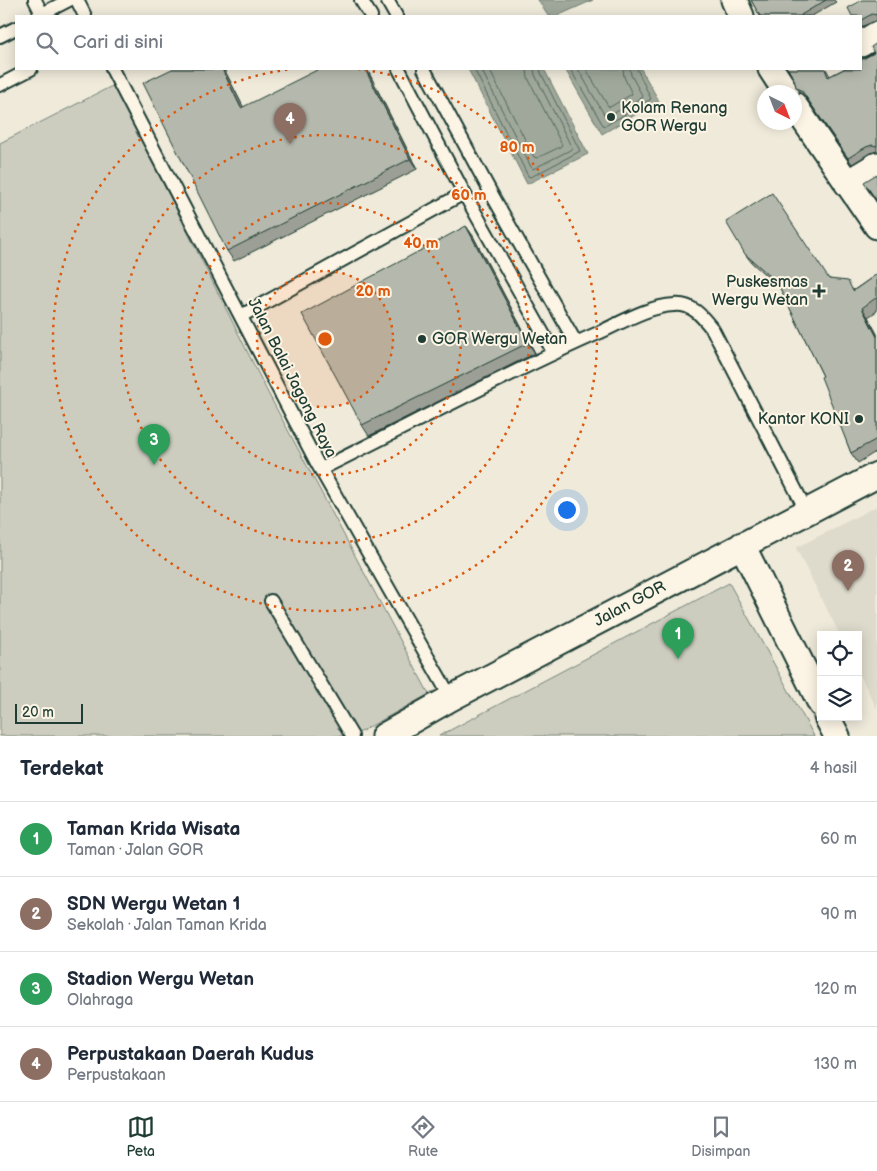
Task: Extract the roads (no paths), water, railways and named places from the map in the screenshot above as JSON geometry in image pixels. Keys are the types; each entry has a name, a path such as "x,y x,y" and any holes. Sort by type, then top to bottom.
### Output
{"street":[{"path":"734,0 741,15"},
{"path":"862,43 877,34"},
{"path":"772,70 781,85"},
{"path":"802,117 877,226"},
{"path":"847,183 877,165"},
{"name":"Jalan GOR","path":"384,736 451,698 877,475"},
{"path":"742,545 817,696"},
{"path":"829,721 836,736"}],"lane":[{"path":"35,0 41,15 69,0"},
{"path":"77,0 84,15"},
{"path":"361,0 369,15"},
{"path":"388,0 396,15"},
{"path":"0,36 15,28"},
{"path":"0,85 29,70"},
{"name":"Jalan Balai Jagong Raya","path":"113,70 321,469 451,698"},
{"path":"400,70 464,193 554,353"},
{"path":"425,70 576,343"},
{"path":"241,316 464,193"},
{"path":"321,469 554,353 659,307 676,304 692,307 713,330 807,512"},
{"path":"271,601 352,736"}],"water":[{"path":"538,0 593,0 559,15 547,15"},
{"path":"469,70 545,70 588,154 527,184"},
{"name":"Kolam Renang GOR Wergu","path":"566,70 642,70 659,101 602,134"}],"place":[{"name":"Kolam Renang GOR Wergu","path":"611,117"},
{"name":"Perpustakaan Daerah Kudus","path":"290,144"},
{"name":"Puskesmas Wergu Wetan","path":"819,291"},
{"name":"GOR Wergu Wetan","path":"422,339"},
{"name":"Kantor KONI","path":"859,419"},
{"name":"Stadion Wergu Wetan","path":"154,465"},
{"name":"SDN Wergu Wetan 1","path":"848,591"},
{"name":"Taman Krida Wisata","path":"678,659"}]}
